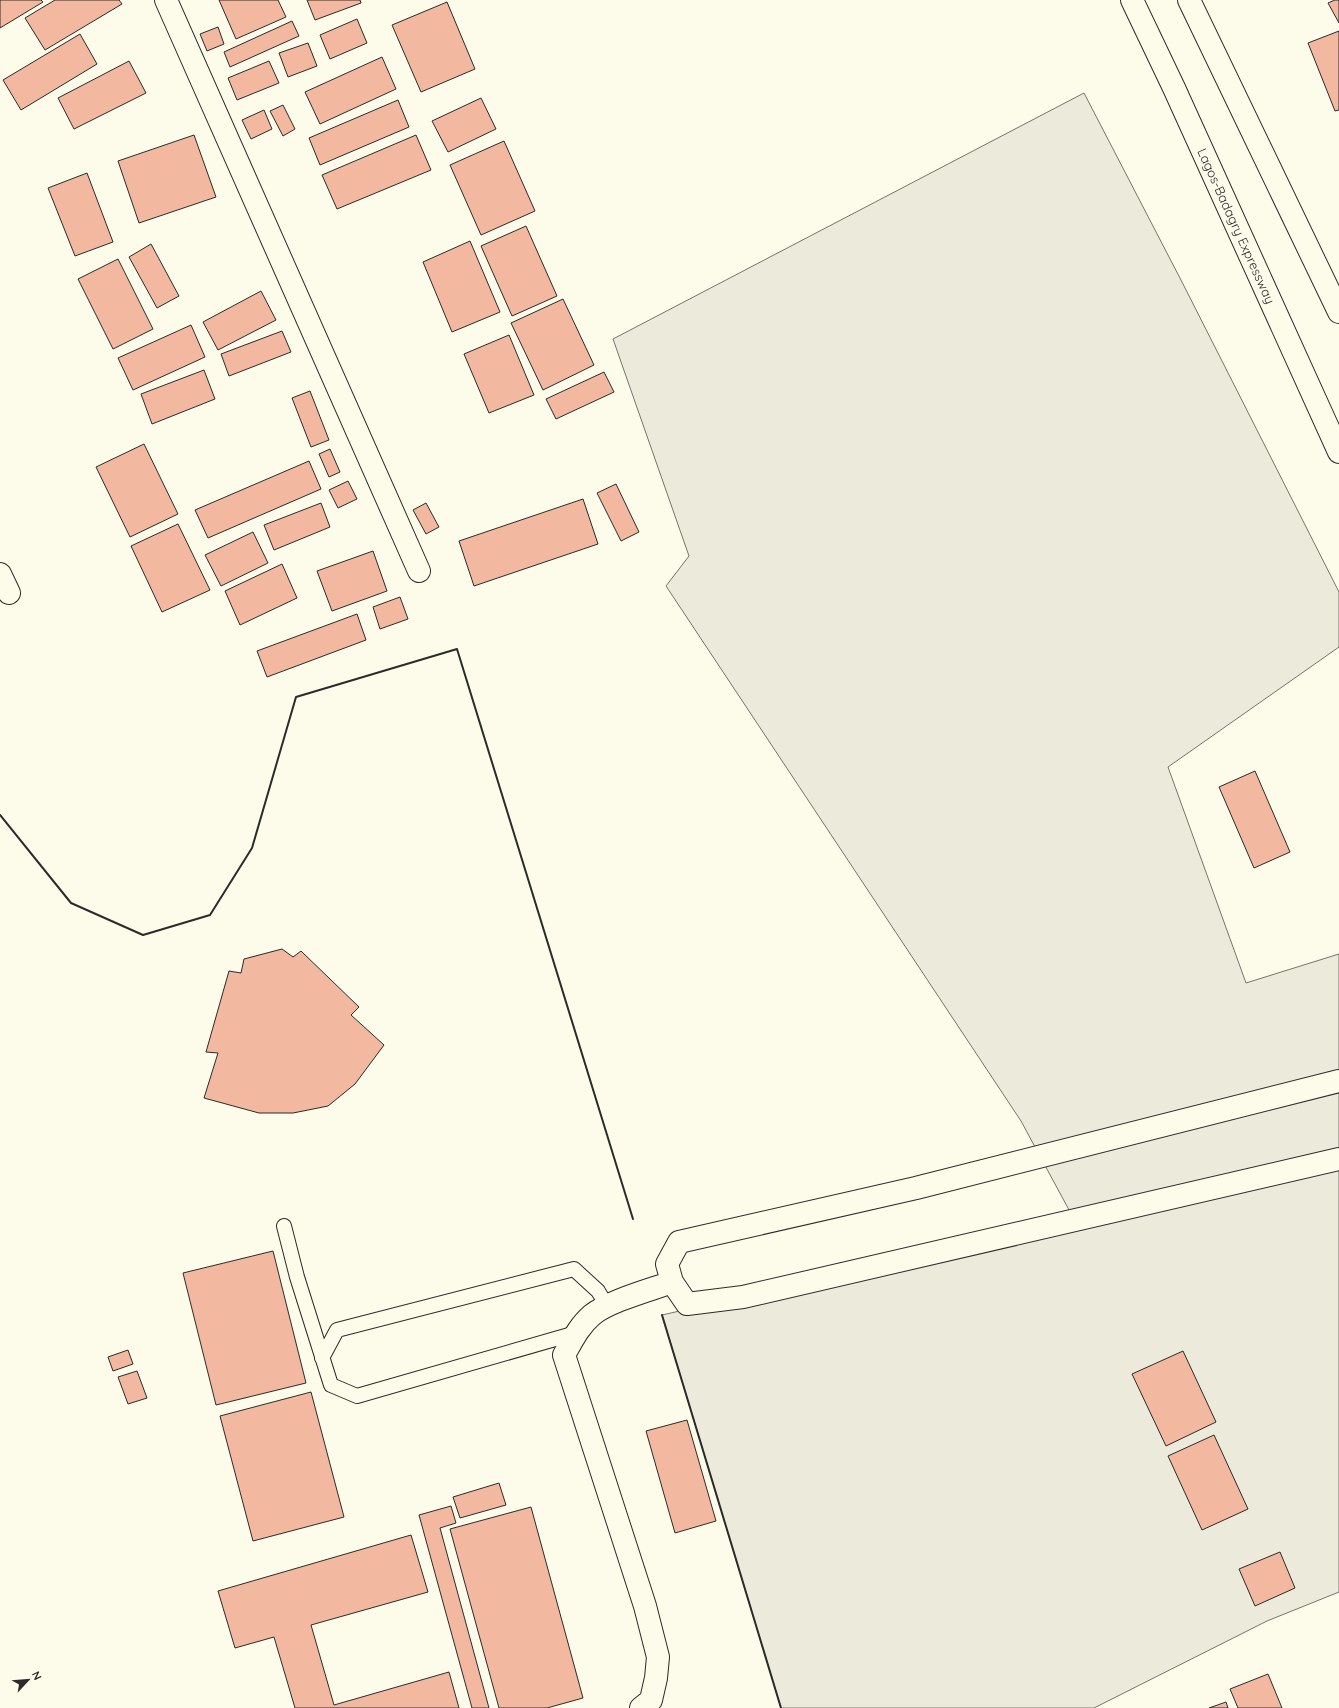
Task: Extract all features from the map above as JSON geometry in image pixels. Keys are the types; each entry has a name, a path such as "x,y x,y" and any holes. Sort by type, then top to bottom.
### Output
{"main road":[{"path":"166,0 419,571"},
{"name":"Lagos-Badagry Expressway","path":"1132,0 1174,88 1339,452"},
{"path":"1189,0 1339,312"},
{"path":"0,574 9,593"},
{"path":"1339,1081 931,1184 679,1242 667,1264 672,1282 687,1304 743,1297 1339,1159"},
{"path":"641,1708 651,1700 656,1678 658,1657 645,1606 564,1355 576,1333 593,1314 607,1306 672,1282"}],"lane":[{"path":"284,1226 297,1277 331,1385 357,1396 576,1333"},
{"path":"322,1358 337,1330 574,1269 598,1291 607,1306"}],"shaded area":[{"path":"1084,93 1182,282 1339,592 1339,647 1168,767 1246,983 1339,954 1339,1592 1267,1621 1094,1708 781,1708 662,1315 1075,1221 1021,1121 666,586 689,556 613,339"}],"building":[{"path":"0,0 41,0 43,2 0,28"},
{"path":"55,0 119,0 122,4 45,50 25,18"},
{"path":"219,0 278,0 286,17 236,39"},
{"path":"307,0 360,0 361,3 315,20"},
{"path":"1339,0 1339,23 1328,3"},
{"path":"447,2 475,69 421,92 392,25"},
{"path":"357,19 367,43 330,59 320,35"},
{"path":"292,21 299,36 230,67 224,52"},
{"path":"218,27 224,44 207,51 200,34"},
{"path":"1339,31 1339,110 1335,111 1308,43"},
{"path":"80,34 97,64 21,110 3,80"},
{"path":"308,43 317,66 288,77 279,53"},
{"path":"382,57 396,89 320,124 305,92"},
{"path":"129,61 146,93 74,129 58,98"},
{"path":"269,61 279,83 237,100 228,78"},
{"path":"481,98 496,129 448,152 432,121"},
{"path":"398,100 409,127 320,165 309,138"},
{"path":"283,105 295,129 283,136 270,111"},
{"path":"264,110 272,129 251,139 242,120"},
{"path":"194,135 216,197 139,223 118,161"},
{"path":"416,135 431,170 337,209 322,175"},
{"path":"504,141 535,211 481,235 450,165"},
{"path":"87,173 113,242 75,256 48,188"},
{"path":"526,226 557,296 512,316 481,246"},
{"path":"470,241 500,312 452,332 423,262"},
{"path":"151,244 179,296 157,308 129,257"},
{"path":"118,259 153,329 113,349 78,279"},
{"path":"261,291 276,320 218,350 203,322"},
{"path":"563,299 594,365 543,390 511,323"},
{"path":"191,325 205,357 133,390 118,358"},
{"path":"282,331 291,352 229,376 221,354"},
{"path":"509,335 534,395 489,413 464,354"},
{"path":"204,370 215,399 152,424 141,394"},
{"path":"604,372 614,392 556,419 546,399"},
{"path":"310,391 329,440 311,447 292,398"},
{"path":"144,444 178,514 130,537 96,467"},
{"path":"330,449 340,472 329,477 319,454"},
{"path":"309,461 321,489 208,538 195,510"},
{"path":"348,481 357,499 338,508 329,490"},
{"path":"616,484 639,532 621,541 597,493"},
{"path":"583,499 598,544 474,586 459,541"},
{"path":"321,503 330,527 274,550 264,525"},
{"path":"426,503 439,527 426,534 413,510"},
{"path":"178,524 210,590 162,612 131,546"},
{"path":"253,532 268,563 221,586 205,555"},
{"path":"373,551 387,591 332,611 317,571"},
{"path":"282,564 297,598 240,625 225,591"},
{"path":"400,597 408,619 380,629 373,607"},
{"path":"357,614 366,640 267,677 257,651"},
{"path":"1255,771 1290,852 1254,868 1219,787"},
{"path":"282,949 293,957 301,951 359,1007 351,1015 384,1045 355,1084 328,1106 293,1113 259,1113 204,1098 218,1053 206,1052 229,971 241,973 244,959"},
{"path":"273,1251 306,1383 216,1405 183,1273"},
{"path":"128,1350 133,1364 113,1371 108,1357"},
{"path":"1183,1351 1216,1422 1166,1446 1132,1374"},
{"path":"137,1371 147,1398 128,1404 118,1377"},
{"path":"311,1392 344,1517 253,1541 220,1416"},
{"path":"687,1420 716,1521 675,1533 646,1431"},
{"path":"1214,1435 1248,1509 1202,1530 1168,1456"},
{"path":"499,1483 506,1505 460,1518 453,1497"},
{"path":"451,1506 456,1523 440,1528 489,1708 472,1708 419,1515"},
{"path":"531,1507 583,1698 547,1708 499,1708 450,1529"},
{"path":"411,1535 428,1592 311,1625 334,1705 449,1672 459,1708 295,1708 274,1637 235,1648 218,1591"},
{"path":"1280,1552 1295,1588 1255,1606 1239,1569"},
{"path":"1268,1674 1282,1708 1238,1708 1230,1689"},
{"path":"1226,1702 1228,1708 1209,1708"}],"wall":[{"path":"0,815 71,903 143,935 210,915 252,848 296,697 457,649 633,1219"},
{"path":"662,1315 781,1708"}]}
